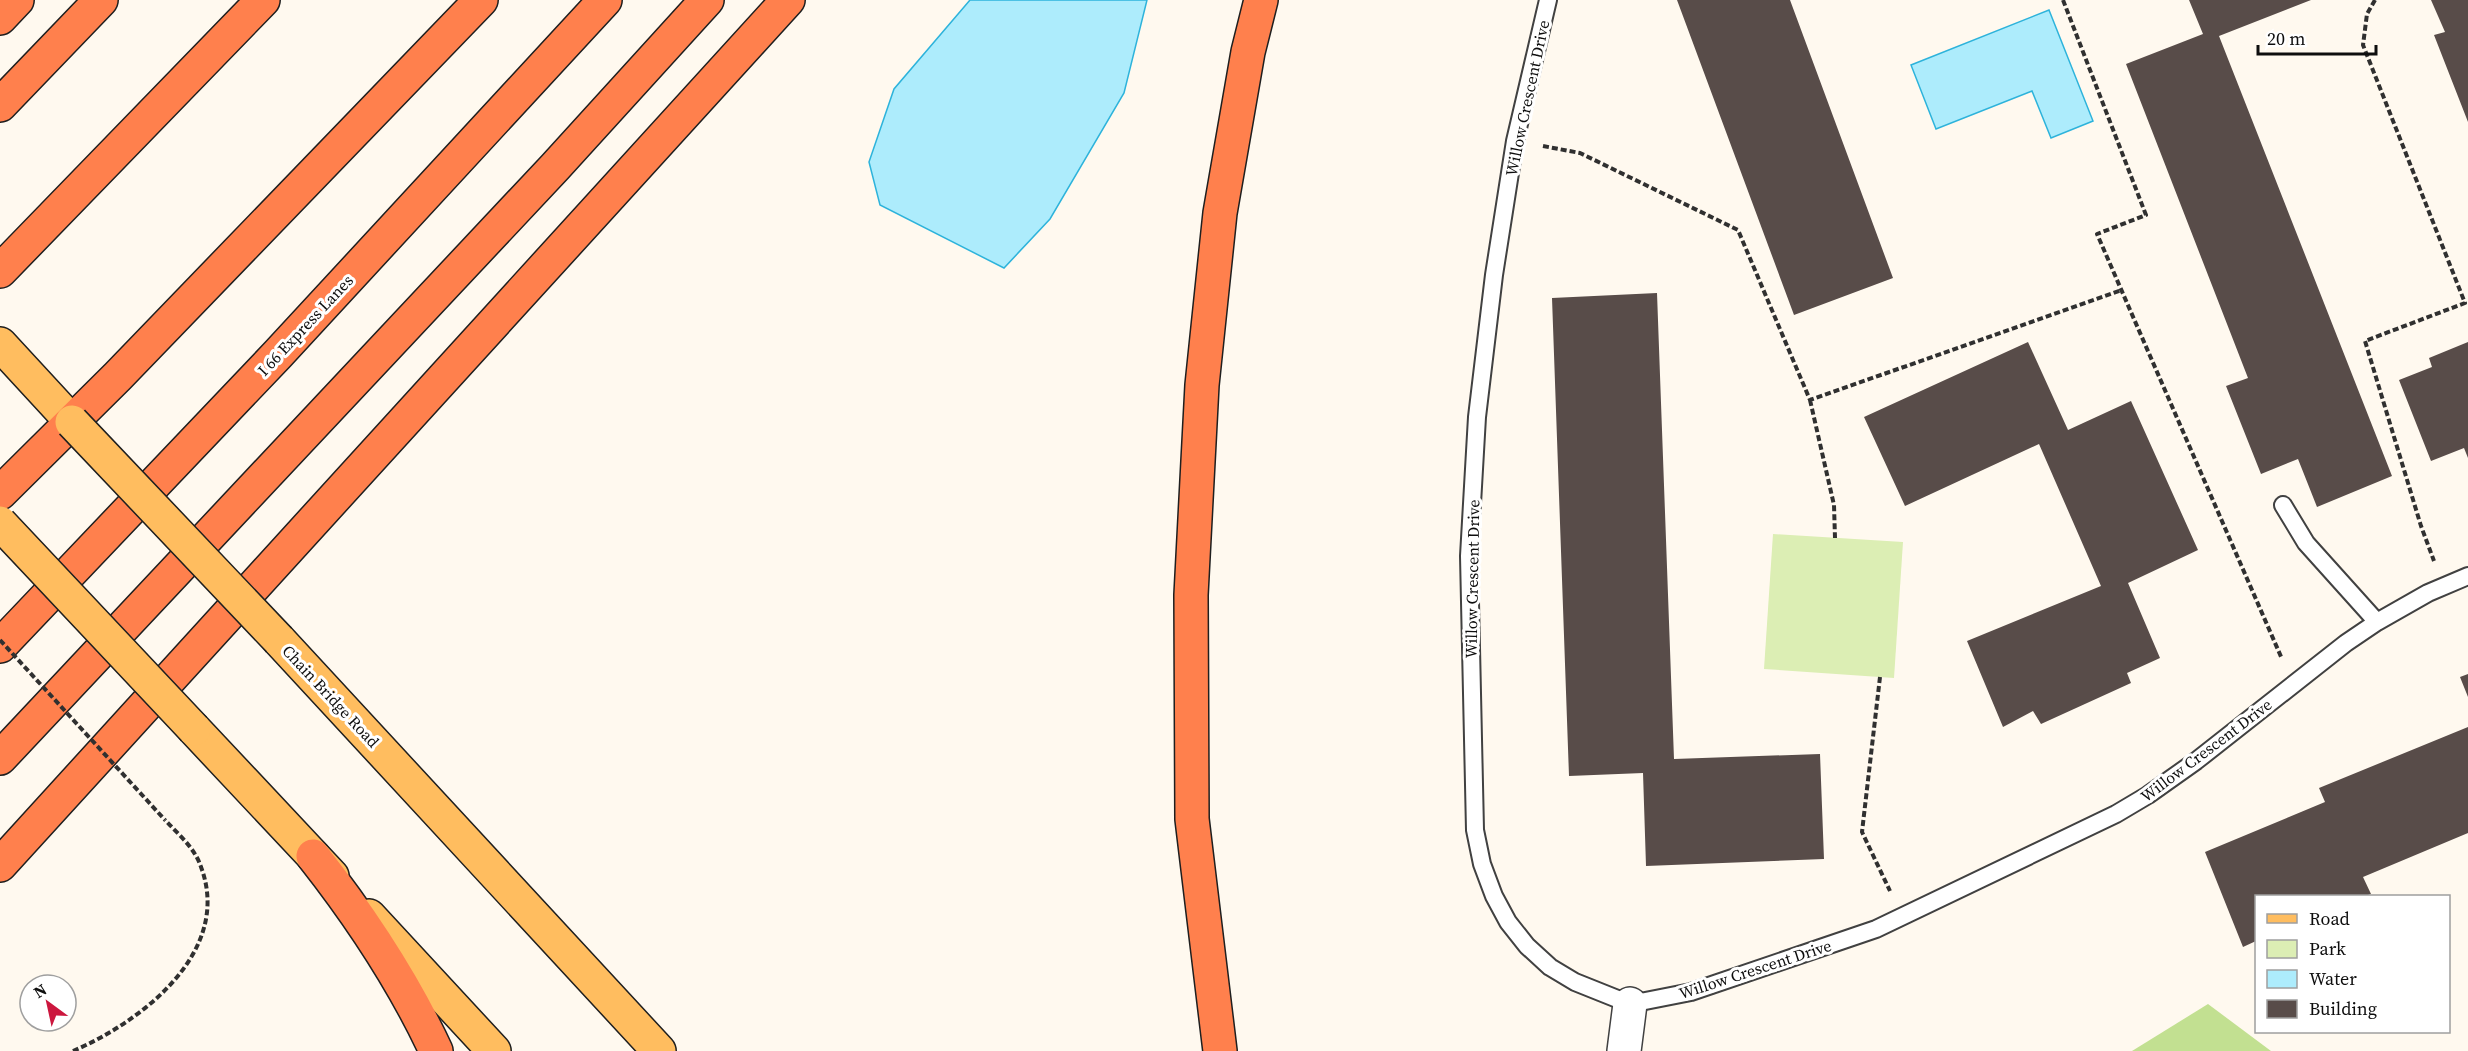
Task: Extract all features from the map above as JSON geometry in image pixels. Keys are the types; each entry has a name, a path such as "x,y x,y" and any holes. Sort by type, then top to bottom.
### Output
{"highway":[{"path":"0,18 17,0"},
{"path":"0,105 100,0"},
{"path":"10,261 264,0"},
{"path":"0,493 118,376 481,0"},
{"name":"I 66 Express Lanes","path":"0,646 286,345 605,0"},
{"path":"0,758 539,184 707,0"},
{"path":"0,865 788,0"},
{"path":"1220,1051 1192,819 1191,596 1202,386 1220,213 1248,52 1261,0"},
{"path":"313,856 376,940 436,1051"}],"main road":[{"name":"Chain Bridge Road","path":"0,344 279,640 659,1051"},
{"path":"0,523 494,1051"}],"street":[{"path":"1624,1051 1629,1004"}],"lane":[{"name":"Willow Crescent Drive","path":"1548,0 1515,141 1494,275 1477,417 1469,556 1475,830 1482,864 1494,897 1508,922 1527,946 1550,967 1575,982 1629,1004 1691,992 1876,929 2081,832 2148,795 2196,761 2377,622 2444,586 2468,576"},
{"path":"2283,505 2306,543 2377,622"}],"path":[{"path":"2062,0 2146,216 2097,234 2293,685"},
{"path":"2375,0 2367,14 2363,45 2465,303 2365,341 2421,526 2444,586"},
{"path":"1515,141 1580,153 1738,231 1810,400 1834,505 1835,538"},
{"path":"1810,400 2122,290"},
{"path":"0,640 193,851 201,866 207,888 206,914 201,938 188,963 149,1005 99,1040 73,1051"},
{"path":"1880,677 1862,832 1901,917"}],"green space":[{"path":"1773,534 1903,542 1894,678 1764,669"},
{"path":"2208,1004 2271,1051 2132,1051"}],"water":[{"path":"970,0 1147,0 1124,93 1050,219 1004,268 880,205 869,162 894,89"},
{"path":"2049,10 2093,121 2051,138 2032,91 1936,129 1911,65"}],"building":[{"path":"1677,0 1790,0 1893,278 1794,315"},
{"path":"2189,0 2311,0 2219,36 2392,476 2317,507 2298,459 2261,474 2226,386 2248,378 2126,64 2203,34"},
{"path":"2431,0 2468,0 2468,122 2434,35 2445,32"},
{"path":"1657,293 1674,759 1820,754 1824,859 1646,866 1643,773 1569,776 1552,298"},
{"path":"2028,342 2068,430 2131,401 2198,550 2128,583 2160,658 2127,673 2131,683 2041,724 2033,711 2003,727 1967,641 2101,586 2039,444 1905,506 1864,417"},
{"path":"2468,342 2468,458 2464,448 2431,461 2399,380 2432,367 2429,358"},
{"path":"2468,674 2468,697 2460,677"},
{"path":"2468,727 2468,833 2363,877 2371,894 2368,895 2255,895 2255,941 2243,947 2205,852 2325,802 2319,788"}]}
